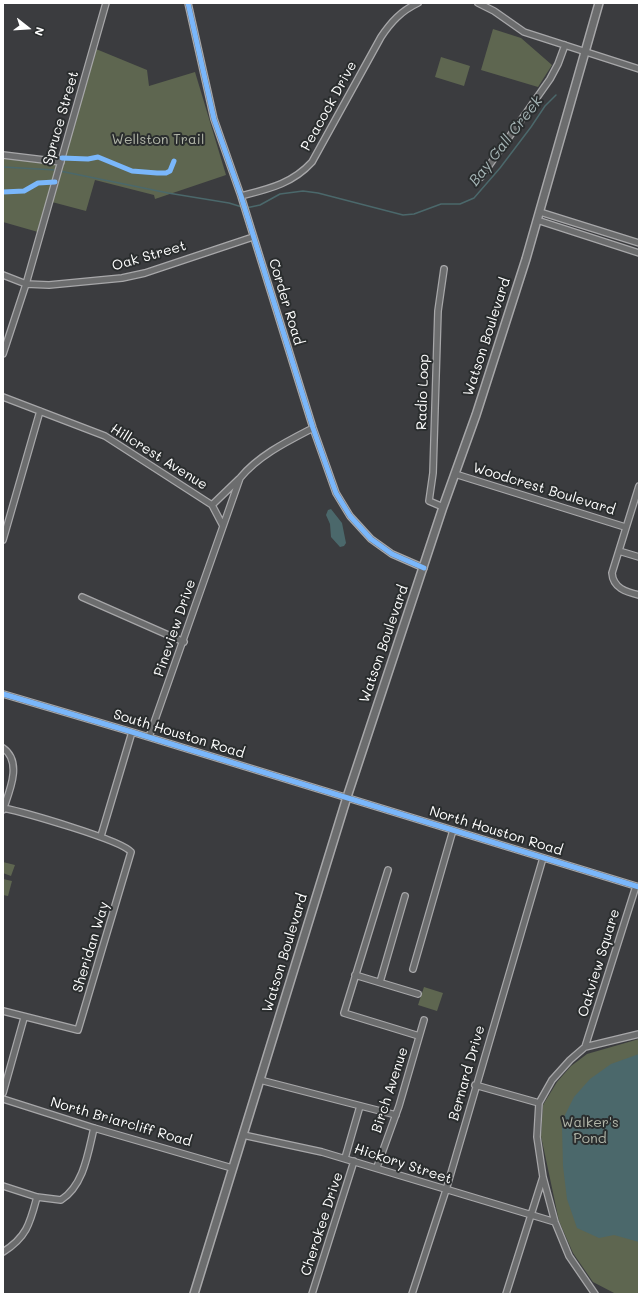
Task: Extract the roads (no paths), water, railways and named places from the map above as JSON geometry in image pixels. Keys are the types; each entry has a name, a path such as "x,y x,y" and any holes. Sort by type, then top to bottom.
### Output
{"main road":[{"name":"Watson Boulevard","path":"194,1294 347,797 443,507 483,394 540,212 600,3"}],"street":[{"name":"Spruce Street","path":"3,354 26,284 106,3"},
{"name":"Corder Road","path":"188,3 214,119 241,196 313,428 336,493 350,516 365,534 383,548 424,568"},
{"name":"Peacock Drive","path":"241,196 272,188 302,173 312,162 384,32 399,15 418,3"},
{"path":"478,3 494,10 524,32 639,68"},
{"path":"482,177 550,79 558,64 565,45"},
{"path":"3,155 60,163"},
{"path":"540,212 639,243"},
{"path":"537,220 639,252"},
{"name":"Oak Street","path":"3,275 26,284 49,285 122,278 145,273 253,237"},
{"name":"Radio Loop","path":"443,507 429,501 433,474 438,311 444,269"},
{"name":"Hillcrest Avenue","path":"3,397 105,436 212,505 224,526"},
{"path":"3,540 40,411"},
{"path":"212,505 248,469 267,454 313,428"},
{"name":"Woodcrest Boulevard","path":"455,474 625,527"},
{"name":"Pineview Drive","path":"149,737 184,642 240,478"},
{"path":"639,486 625,527 612,573 613,580 621,589 639,595"},
{"path":"619,551 639,557"},
{"path":"82,597 184,642"},
{"name":"South Houston Road","path":"3,694 347,797"},
{"path":"101,836 132,732"},
{"path":"3,748 11,756 14,772 3,809"},
{"name":"North Houston Road","path":"347,797 637,886"},
{"name":"Sheridan Way","path":"3,809 101,836 128,847 131,852 131,857 78,1030 24,1018"},
{"path":"413,969 452,830"},
{"name":"Bernard Drive","path":"412,1294 446,1190 475,1085 543,858"},
{"path":"388,870 344,1013 420,1036"},
{"name":"Oakview Square","path":"585,1047 637,886"},
{"path":"380,982 405,896"},
{"path":"355,975 418,994"},
{"path":"3,1011 24,1018 3,1093"},
{"name":"Birch Avenue","path":"377,1168 396,1115 424,1020"},
{"path":"595,1294 569,1256 555,1222 543,1177 537,1137 538,1103 552,1080 570,1060 585,1047 639,1034"},
{"path":"260,1080 396,1115"},
{"path":"475,1085 538,1103"},
{"name":"North Briarcliff Road","path":"3,1099 94,1128 232,1168"},
{"path":"345,1158 360,1106"},
{"path":"3,1186 37,1197 61,1200 69,1194 84,1168 94,1128"},
{"name":"Hickory Street","path":"242,1135 345,1158 555,1222"},
{"name":"Cherokee Drive","path":"312,1294 354,1161"},
{"path":"506,1294 543,1177"},
{"path":"3,1252 22,1237 29,1226 37,1197"}],"water":[{"path":"331,509 342,523 346,543 344,546 340,547 331,537 330,524 326,515 328,510"},
{"name":"Walker's Pond","path":"639,1054 639,1242 614,1235 599,1238 577,1228 567,1199 563,1166 562,1126 564,1117 574,1097 590,1079 611,1064"}],"waterway":[{"name":"Bay Gall Creek","path":"246,208 260,205 280,194 303,191 318,193 403,215 414,214 441,204 460,204 474,198 500,168 545,106 556,95"},
{"name":"Bay Gall Creek","path":"3,167 56,170"},
{"name":"Bay Gall Creek","path":"60,171 168,193 229,203 242,207"}],"park label":[{"name":"Wellston Trail","path":"158,140"}]}
